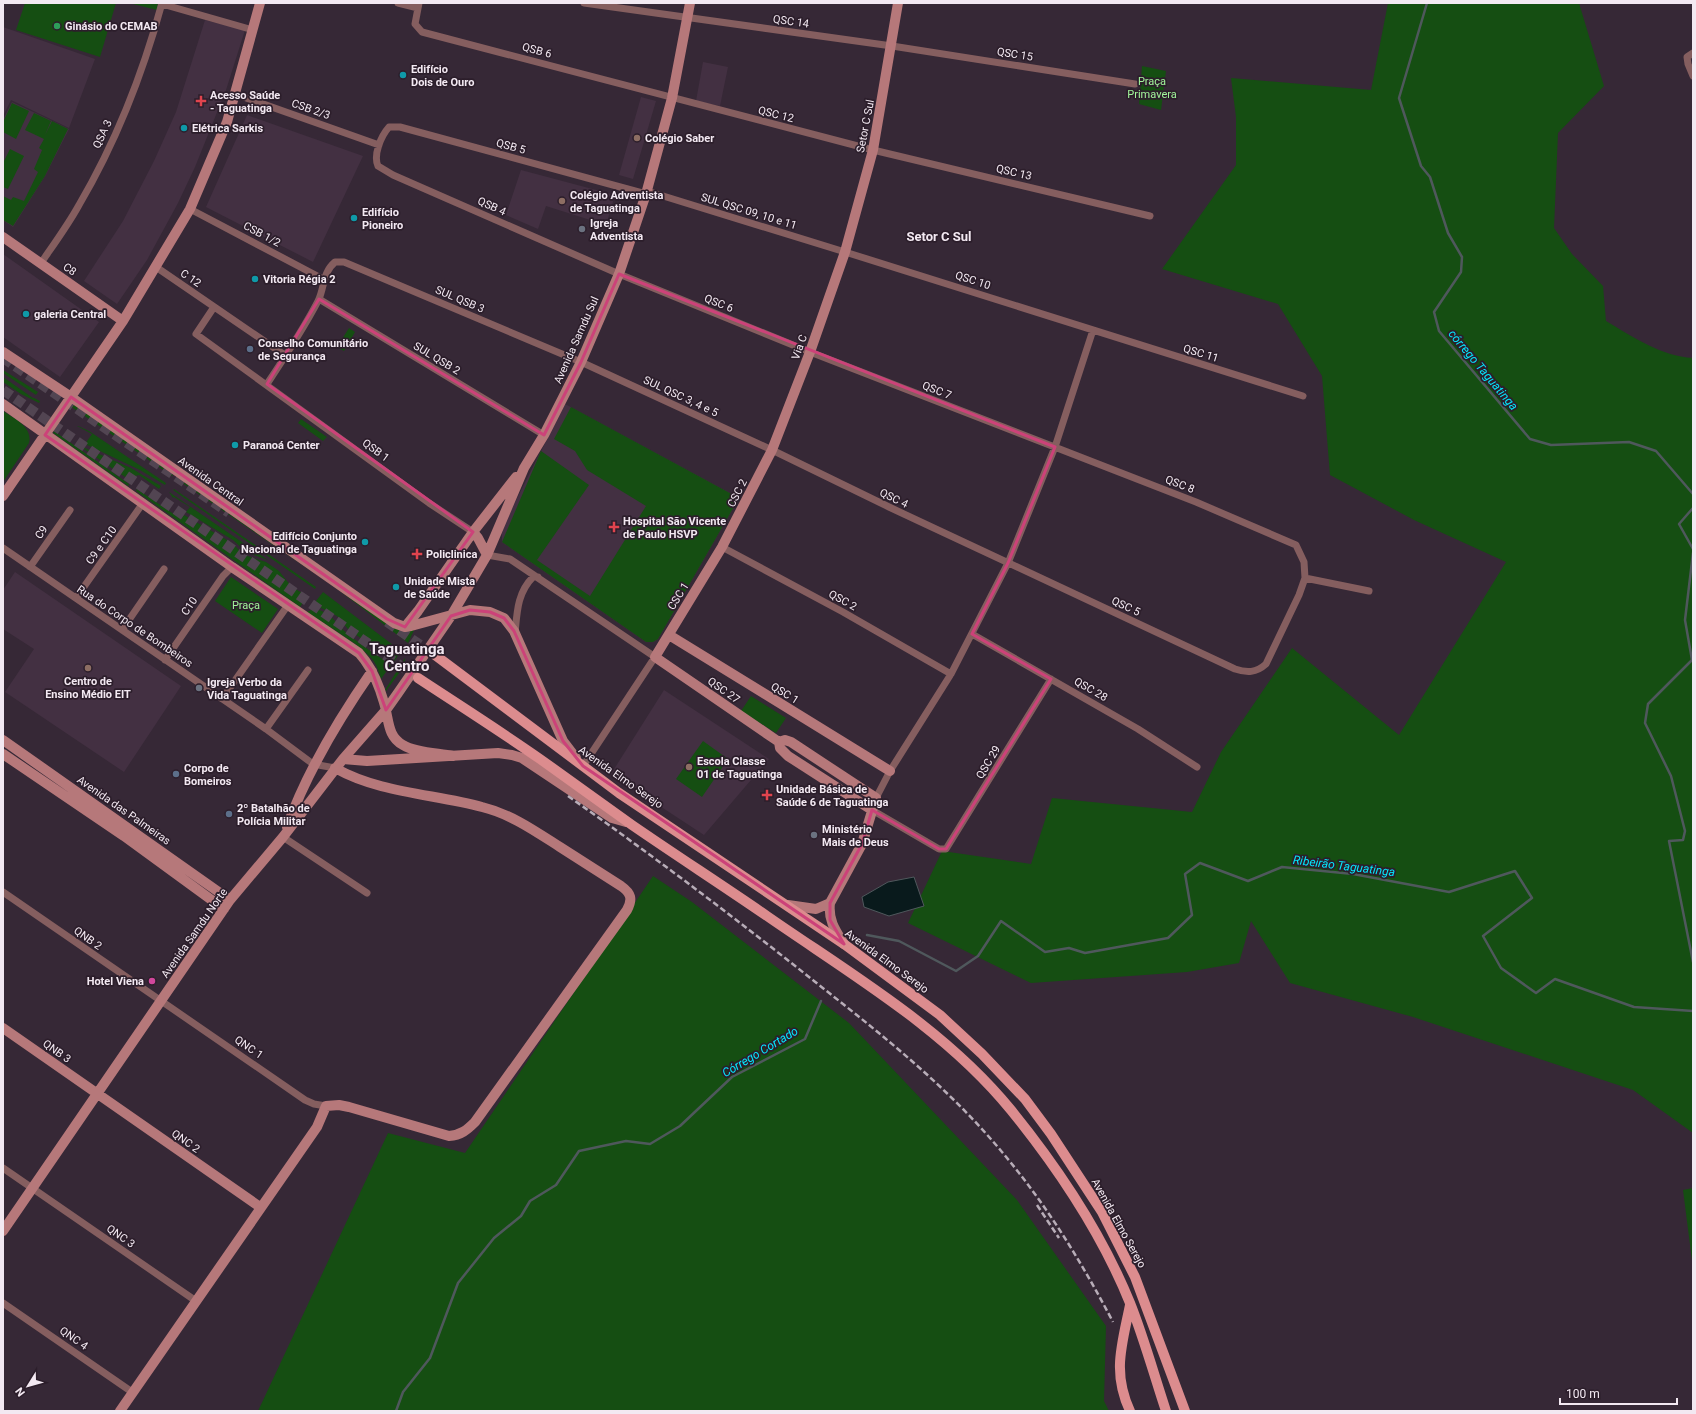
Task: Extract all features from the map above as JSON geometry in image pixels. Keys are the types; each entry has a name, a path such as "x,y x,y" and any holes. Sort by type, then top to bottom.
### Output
{"main road":[{"path":"3,496 123,321 190,209 227,122 260,3"},
{"name":"Avenida Samdu Sul","path":"421,660 451,616 487,555 524,468 544,435 581,362 618,274 646,193 672,98 690,3"},
{"name":"Setor C Sul","path":"845,252 873,150 892,46 898,3"},
{"name":"C8","path":"3,237 123,321"},
{"name":"Via C","path":"772,450 810,352 845,252"},
{"name":"Avenida Central","path":"3,352 69,400 387,619 405,627"},
{"path":"3,404 47,432 143,504 358,653 372,671 386,710 388,727 395,738 402,745 453,756"},
{"name":"CSC 2","path":"722,548 772,450"},
{"path":"405,627 418,611 473,532 524,468"},
{"path":"473,532 487,555"},
{"name":"CSC 1","path":"655,657 722,548"},
{"path":"405,627 470,610 490,612 504,618 515,634 563,741 582,766"},
{"name":"QSC 1","path":"668,635 890,772"},
{"name":"Avenida Elmo Serejo","path":"435,655 619,793 844,944 940,1015 982,1054 1025,1099 1051,1134 1102,1212 1135,1277 1185,1411"},
{"name":"QSC 27","path":"655,657 779,742 780,748 788,756 872,810"},
{"name":"Avenida Samdu Norte","path":"3,1231 227,904 283,837 335,768 386,710 421,660"},
{"path":"283,837 297,799 313,764 372,671"},
{"path":"418,678 537,758 630,824 848,971 905,1012 954,1052 1010,1109 1048,1158 1077,1201 1106,1253 1130,1303 1166,1411"},
{"name":"QSC 27","path":"779,742 786,740 791,742 876,798"},
{"path":"3,754 6,742"},
{"name":"Avenida das Palmeiras","path":"6,742 127,832"},
{"path":"343,759 367,761 498,753 512,755 522,758 612,818 630,824"},
{"name":"Avenida das Palmeiras","path":"3,754 195,876 227,904"},
{"path":"120,1411 260,1207 317,1128 326,1106 339,1105 349,1107 449,1136 456,1135 468,1129 485,1109 627,910 631,902 630,895 627,890 506,814 481,806 385,786 347,775 335,768"},
{"path":"844,944 830,920 828,913 830,903 862,844 876,798"},
{"path":"788,905 816,909 830,903"},
{"name":"QNB 3","path":"3,1028 98,1094"},
{"name":"QNC 2","path":"98,1094 260,1207"},
{"path":"1130,1303 1119,1360 1120,1382 1130,1411"}],"street":[{"path":"398,3 418,5"},
{"name":"QSC 14","path":"584,3 892,46"},
{"path":"162,4 253,30"},
{"name":"QSA 3","path":"41,263 79,205 117,130 146,60 162,4"},
{"name":"QSB 6","path":"418,5 415,24 422,32 672,98"},
{"name":"QSC 15","path":"892,46 1135,84"},
{"path":"1693,53 1687,57 1693,76"},
{"name":"CSB 2/3","path":"235,94 379,145"},
{"name":"QSC 12","path":"672,98 873,150"},
{"name":"QSB 5","path":"379,145 389,128 400,126 646,193"},
{"name":"QSB 4","path":"379,145 376,162 383,170 618,274"},
{"name":"QSC 13","path":"873,150 1150,216"},
{"name":"SUL QSC 09, 10 e 11","path":"646,193 845,252"},
{"name":"CSB 1/2","path":"190,209 323,279"},
{"name":"QSC 10","path":"845,252 1093,330"},
{"name":"SUL QSB 3","path":"323,279 331,266 339,261 349,264 581,362"},
{"name":"C 12","path":"156,268 286,356"},
{"name":"QSC 6","path":"618,274 810,352"},
{"path":"267,384 286,356 319,299 323,279"},
{"name":"SUL QSB 2","path":"319,299 544,435"},
{"name":"QSB 1","path":"214,307 196,334 267,384 429,503 473,532"},
{"path":"876,798 890,772 951,674 1008,563 1055,447 1093,330"},
{"name":"QSC 11","path":"1093,330 1303,396"},
{"name":"QSC 7","path":"810,352 1055,447"},
{"name":"SUL QSC 3, 4 e 5","path":"581,362 772,450"},
{"name":"QSC 8","path":"1055,447 1196,502 1296,545 1304,562 1305,578"},
{"name":"QSC 4","path":"772,450 1008,563"},
{"name":"C9 e C10","path":"76,598 143,504"},
{"name":"C9","path":"30,567 70,510"},
{"name":"Rua do Corpo de Bombeiros","path":"3,548 266,729 313,764"},
{"name":"QSC 2","path":"722,548 843,612 951,674"},
{"path":"487,555 510,559 655,657 582,766"},
{"name":"QSC 5","path":"1008,563 1244,672 1260,670 1266,664 1299,595 1305,578"},
{"name":"C10","path":"165,660 223,576 232,567"},
{"path":"122,630 164,569"},
{"path":"515,634 517,603 523,589 530,580 538,577"},
{"path":"1305,578 1369,591"},
{"path":"222,699 288,605"},
{"name":"QSC 28","path":"972,634 1138,729 1197,767"},
{"path":"266,729 308,670"},
{"name":"QSC 29","path":"872,810 939,849 943,850 950,845 1051,679"},
{"path":"313,764 335,768"},
{"path":"283,837 367,894"},
{"name":"QNB 2","path":"3,892 161,1001"},
{"name":"QNC 1","path":"161,1001 306,1100 314,1104 326,1106"},
{"name":"QNC 3","path":"3,1168 196,1301"},
{"name":"QNC 4","path":"3,1302 132,1392"}],"highlighted area":[{"path":"619,274 1055,447 1008,563 972,634 1051,679 946,849 939,849 872,810 862,844 830,903 830,920 844,944 583,766 563,741 514,631 504,618 490,612 470,610 451,616 386,710 372,671 359,653 45,435 71,397 387,619 405,627 473,532 267,384 319,299 544,435 581,362"}],"shaded area":[{"path":"205,20 245,30 226,90 195,167 178,203 147,260 117,304 84,281 123,221 154,161 176,112"},
{"path":"3,27 95,59 69,128 11,100 3,116"},
{"name":"Colégio Saber","path":"703,62 728,67 720,106 696,101"},
{"name":"Colégio Saber","path":"641,97 656,101 633,179 619,175"},
{"path":"12,102 69,129 45,176 13,227 3,220 3,120"},
{"path":"247,115 363,156 313,262 206,207"},
{"name":"Colégio Adventista de Taguatinga","path":"521,170 615,195 606,225 546,206 538,229 506,215"},
{"path":"3,254 99,322 60,377 3,337"},
{"name":"Hospital São Vicente de Paulo HSVP","path":"565,404 739,498 658,639 653,642 646,642 502,542 502,533 506,520"},
{"name":"Centro de Ensino Médio EIT","path":"15,572 181,686 124,772 5,692 34,649 3,629 3,590"},
{"name":"Escola Classe 01 de Taguatinga","path":"664,690 769,759 704,835 611,774"},
{"path":"914,877 924,906 889,916 864,907 862,897 888,882"}],"green space":[{"path":"25,3 116,3 100,57 16,30"},
{"path":"129,3 158,3 157,10"},
{"path":"1388,3 1579,3 1604,86 1558,133 1554,228 1572,254 1603,286 1606,321 1659,350 1670,354 1693,358 1693,1133 1633,1090 1413,1017 1290,983 1251,921 1239,963 1187,972 1031,983 908,923 942,851 1031,864 1052,798 1192,812 1221,752 1292,648 1399,735 1506,562 1414,520 1330,475 1322,376 1278,304 1162,269 1236,165 1236,117 1231,78 1371,90"},
{"name":"Praça Primavera","path":"1142,66 1166,71 1161,110 1139,104"},
{"path":"12,103 29,111 16,139 3,132 3,122"},
{"path":"34,113 51,121 45,135 52,121 68,129 45,176 13,226 3,220 3,196 11,200 13,197 24,201 38,172 34,169 42,150 39,148 44,139 25,130"},
{"path":"10,149 24,156 8,189 3,187 3,163"},
{"path":"349,328 355,332 344,351 337,347"},
{"path":"3,370 38,392 36,395 3,373"},
{"path":"3,377 33,398 40,401 39,403 21,394 3,382"},
{"path":"73,403 173,475 172,476 70,406"},
{"name":"Hospital São Vicente de Paulo HSVP","path":"571,407 739,498 658,639 653,642 646,642 502,542 541,451 589,485 537,560 590,596 646,506 587,470 575,451 554,439"},
{"path":"3,411 22,424 28,432 29,443 3,482"},
{"path":"301,419 327,437 323,441 298,423"},
{"path":"77,426 89,431 166,483 165,485 140,470 85,444 92,434"},
{"path":"54,431 129,484 128,486 53,433"},
{"path":"78,445 131,468 161,486 159,489 139,475 135,476 131,481"},
{"path":"179,479 323,579 178,480"},
{"path":"137,489 181,519 184,515 232,543 244,555 266,562 279,571 291,586 305,595 306,598 300,607 136,491"},
{"path":"174,489 316,587 315,589 173,490"},
{"path":"169,492 268,560 246,552 233,540 186,512 190,507 174,497 173,498"},
{"name":"Praça","path":"231,577 278,609 262,633 215,601"},
{"path":"328,582 391,625 416,626 408,643"},
{"path":"323,592 401,651 394,662 348,629 337,616 317,606 316,601"},
{"path":"313,609 325,612 353,638 391,665 381,679 379,671 372,659 351,641 307,612"},
{"path":"405,658 405,665 386,691 385,690"},
{"path":"751,696 786,718 776,733 741,711"},
{"path":"703,741 728,759 702,797 676,779"},
{"path":"653,876 692,902 849,1023 1017,1200 1106,1326 1104,1401 1109,1411 258,1411 388,1133 465,1153"},
{"path":"1693,1188 1693,1268 1683,1190"}],"waterway":[{"name":"córrego Taguatinga","path":"1427,3 1399,98 1421,166 1430,177 1448,233 1462,257 1461,272 1434,312 1439,331 1530,439 1551,445 1629,442 1656,451 1693,494"},
{"name":"córrego Taguatinga","path":"1693,508 1679,524 1693,549"},
{"name":"córrego Taguatinga","path":"1693,553 1685,620 1692,660 1648,704 1645,723 1671,776 1685,831 1683,840 1669,841 1693,962"},
{"name":"Ribeirão Taguatinga","path":"867,935 899,941 956,971 978,956 1001,921 1045,952 1069,948 1085,953 1168,938 1192,915 1185,874 1200,863 1248,881 1282,867 1353,874 1449,892 1515,871 1532,898 1483,936 1501,968 1536,993 1555,979 1634,1007 1693,1011"},
{"name":"Córrego Cortado","path":"396,1411 403,1392 430,1358 458,1283 494,1238 521,1216 530,1201 556,1185 579,1151 626,1141 650,1144 680,1126 732,1077 805,1039 821,1001"}],"tunnel":[{"path":"3,358 229,513"},
{"path":"3,390 418,678"},
{"path":"387,622 435,655"}],"railway":[{"path":"568,796 662,864 784,957 888,1041 959,1105 1002,1152 1048,1213 1075,1255 1113,1322"},
{"path":"1037,1205 1059,1238"}],"place":[{"name":"Ginásio do CEMAB","path":"57,26"},
{"name":"Edifício Dois de Ouro","path":"403,75"},
{"name":"Acesso Saúde - Taguatinga","path":"201,101"},
{"name":"Elétrica Sarkis","path":"184,128"},
{"name":"Colégio Saber","path":"637,138"},
{"name":"Colégio Adventista de Taguatinga","path":"562,201"},
{"name":"Edifício Pioneiro","path":"354,218"},
{"name":"Igreja Adventista","path":"582,229"},
{"name":"Vitoria Régia 2","path":"255,279"},
{"name":"galeria Central","path":"26,314"},
{"name":"Conselho Comunitário de Segurança","path":"250,349"},
{"name":"Paranoá Center","path":"235,445"},
{"name":"Hospital São Vicente de Paulo HSVP","path":"614,527"},
{"name":"Edifício Conjunto Nacional de Taguatinga","path":"365,542"},
{"name":"Policlinica","path":"417,554"},
{"name":"Unidade Mista de Saúde","path":"396,587"},
{"name":"Centro de Ensino Médio EIT","path":"88,668"},
{"name":"Igreja Verbo da Vida Taguatinga","path":"199,688"},
{"name":"Escola Classe 01 de Taguatinga","path":"689,767"},
{"name":"Corpo de Bomeiros","path":"176,774"},
{"name":"Unidade Básica de Saúde 6 de Taguatinga","path":"767,795"},
{"name":"2º Batalhão de Polícia Militar","path":"229,814"},
{"name":"Ministério Mais de Deus","path":"814,835"},
{"name":"Hotel Viena","path":"152,981"}],"district":[{"name":"Setor C Sul","path":"939,236"},
{"name":"Taguatinga Centro","path":"407,658"}]}
